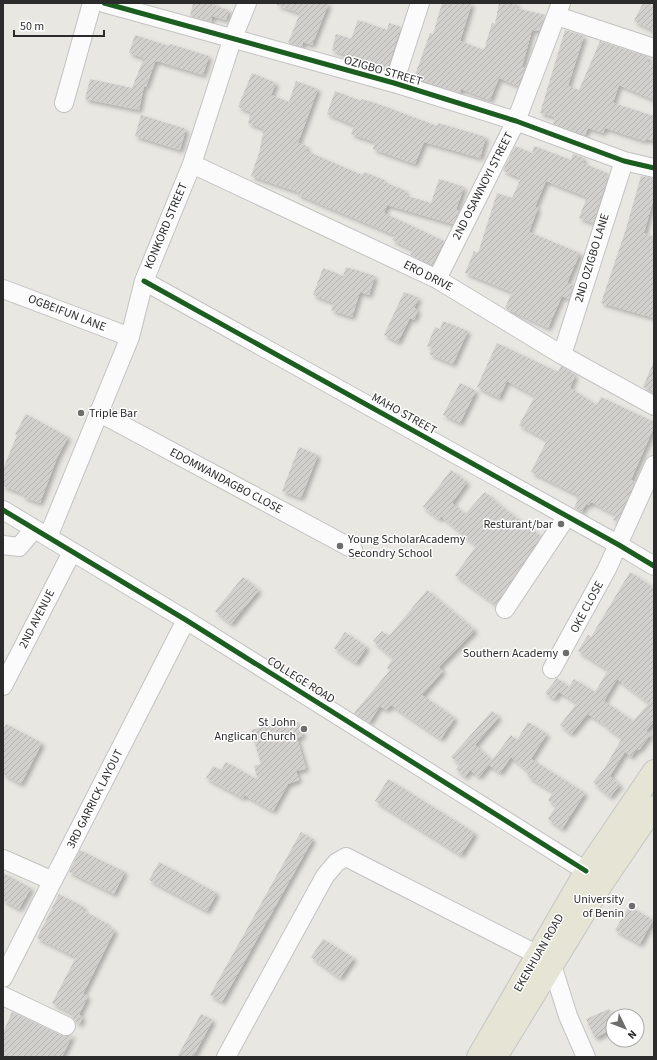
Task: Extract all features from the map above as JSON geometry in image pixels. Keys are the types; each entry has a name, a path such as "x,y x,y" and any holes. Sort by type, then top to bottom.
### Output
{"main road":[{"name":"EKENHUAN ROAD","path":"496,1057 545,960 586,871 654,771"},
{"name":"EKENHUAN ROAD","path":"478,1057 545,960 603,882 654,807"}],"street":[{"path":"64,102 92,3"},
{"name":"OZIGBO STREET","path":"104,3 232,40 394,83 516,121 624,161 654,168"},
{"name":"KONKORD STREET","path":"3,545 19,547 41,533 98,412 130,337 144,281 192,164 232,40 248,3"},
{"path":"394,83 420,3"},
{"path":"559,10 654,48"},
{"name":"2ND OSAWNOYI STREET","path":"436,279 516,121 559,10"},
{"name":"2ND OZIGBO LANE","path":"562,355 624,161"},
{"name":"ERO DRIVE","path":"192,164 436,279 562,355 654,406"},
{"name":"MAHO STREET","path":"144,281 619,545 654,566"},
{"name":"OGBEIFUN LANE","path":"3,291 130,337"},
{"name":"EDOMWANDAGBO CLOSE","path":"98,412 353,549"},
{"path":"619,545 654,465"},
{"name":"COLLEGE ROAD","path":"3,510 186,620 586,871"},
{"path":"505,609 567,516"},
{"name":"OKE CLOSE","path":"552,669 578,624 619,545"},
{"name":"2ND AVENUE","path":"3,686 72,552"},
{"name":"3RD GARRICK LAYOUT","path":"3,978 186,620"},
{"path":"226,1057 325,876 337,862 346,857 545,960 586,1057"},
{"path":"3,859 53,881"},
{"path":"3,996 66,1026"}],"building":[{"path":"193,3 216,3 215,6 229,10 226,20 212,16 211,22 190,16"},
{"path":"277,3 329,3 312,45 303,42 302,47 288,43 300,13 277,5"},
{"path":"442,3 472,3 460,41 484,50 492,23 495,24 499,3 517,3 516,8 545,15 539,31 532,30 522,67 525,69 518,86 499,78 490,100 461,89 460,93 414,78 430,33 433,34"},
{"path":"643,3 654,3 654,31 634,21"},
{"path":"358,20 387,30 389,23 401,27 387,70 332,50 336,34 351,39"},
{"path":"565,30 584,36 568,86 579,90 600,41 649,57 647,62 654,64 654,100 619,85 613,103 654,116 654,141 646,139 645,141 605,128 603,133 588,128 585,135 553,124 555,117 540,113"},
{"path":"135,35 169,46 170,44 209,56 203,75 157,61 155,62 146,87 144,86 139,110 85,99 90,79 132,88 144,58 129,53"},
{"path":"252,73 276,83 271,95 289,102 296,81 318,89 298,143 307,146 306,151 362,175 364,172 384,180 384,182 406,191 404,195 431,203 439,179 464,187 456,210 459,211 453,224 387,205 384,213 444,241 432,265 410,255 413,250 392,240 395,235 297,194 298,192 251,176 259,153 264,129 248,123 251,112 238,107"},
{"path":"335,91 361,101 362,99 381,105 437,126 438,123 486,137 480,158 424,142 415,164 373,149 375,142 351,134 354,125 327,114"},
{"path":"141,115 186,129 180,150 135,136"},
{"path":"515,146 532,153 534,146 571,160 573,154 584,158 583,163 609,174 593,223 579,218 587,197 546,181 535,207 538,208 529,232 580,253 567,283 573,285 569,299 562,296 548,328 505,308 512,292 465,273 474,251 478,253 497,193 512,198 521,178 503,171"},
{"path":"641,176 654,178 654,197 644,233 654,237 654,318 601,303 626,229"},
{"path":"346,267 375,276 369,295 360,292 352,317 331,310 334,303 313,295 323,268 343,276"},
{"path":"404,292 419,298 414,308 418,310 414,320 410,318 398,342 384,335"},
{"path":"443,321 468,331 453,364 429,354 432,348 427,346 435,327 440,329"},
{"path":"497,343 558,372 561,366 573,373 575,376 570,388 597,405 601,397 654,422 654,427 631,480 635,482 617,522 613,520 616,515 591,502 589,505 586,504 582,512 574,508 578,500 576,499 578,495 531,472 547,440 519,425 535,396 507,381 499,398 477,387"},
{"path":"654,361 654,391 643,387"},
{"path":"460,383 476,391 460,423 443,415"},
{"path":"26,414 68,437 57,458 40,503 23,497 24,494 3,486 3,469 17,435 15,434"},
{"path":"299,447 318,455 301,498 282,491"},
{"path":"451,470 467,482 452,503 465,514 485,492 502,507 541,536 496,605 455,575 476,546 441,516 439,519 423,507"},
{"path":"630,572 654,588 654,721 646,731 651,734 639,750 637,749 631,757 625,752 610,776 620,785 610,797 593,782 604,769 622,738 588,714 571,734 560,725 577,703 559,692 554,699 545,693 557,678 569,687 574,679 595,692 608,670 578,651 588,635 591,637","holes":["617,679 649,703 633,721 604,701"]},
{"path":"243,577 259,590 231,624 215,611"},
{"path":"427,590 475,630 439,667 443,671 422,695 455,718 441,739 391,705 386,710 380,706 369,723 354,713 390,670 387,668 393,658 373,641 382,631 389,636"},
{"path":"345,632 367,647 356,663 334,648"},
{"path":"492,711 499,717 475,745 492,760 511,735 517,740 528,722 547,734 531,759 585,793 562,829 548,819 556,806 548,800 553,792 527,776 529,772 511,757 500,773 489,765 479,777 470,770 465,777 456,769 460,764 451,757"},
{"path":"291,719 292,724 299,722 303,736 297,738 306,769 296,771 299,780 288,784 273,811 244,795 243,798 206,778 213,766 221,770 226,762 258,780 254,766 261,764 251,730"},
{"path":"6,724 42,743 21,784 3,774 3,730"},
{"path":"388,779 475,833 461,855 375,801"},
{"path":"301,832 313,839 222,1002 210,995"},
{"path":"80,850 125,872 114,894 69,872"},
{"path":"159,862 217,893 207,911 149,880"},
{"path":"3,873 31,888 19,909 3,900"},
{"path":"59,894 84,907 82,910 108,924 107,926 115,930 83,994 88,996 79,1015 83,1017 79,1025 72,1017 73,1014 52,1003 76,957 37,938"},
{"path":"629,906 653,920 640,944 615,930"},
{"path":"323,939 354,958 340,978 311,957"},
{"path":"605,1011 605,1033 595,1038 586,1019"},
{"path":"12,1012 61,1035 67,1036 73,1034 62,1057 3,1057 3,1033"},
{"path":"201,1014 213,1020 193,1057 177,1057"}],"cycle path":[{"path":"104,3 394,83 516,121 624,161 654,168"},
{"path":"144,281 619,545 654,566"},
{"path":"3,510 186,620 586,871"}],"place":[{"name":"Triple Bar","path":"81,413"},
{"name":"Resturant/bar","path":"561,524"},
{"name":"Young ScholarAcademy Secondry School","path":"340,546"},
{"name":"Southern Academy","path":"566,653"},
{"name":"St John Anglican Church","path":"304,729"},
{"name":"University of Benin","path":"632,906"}]}
